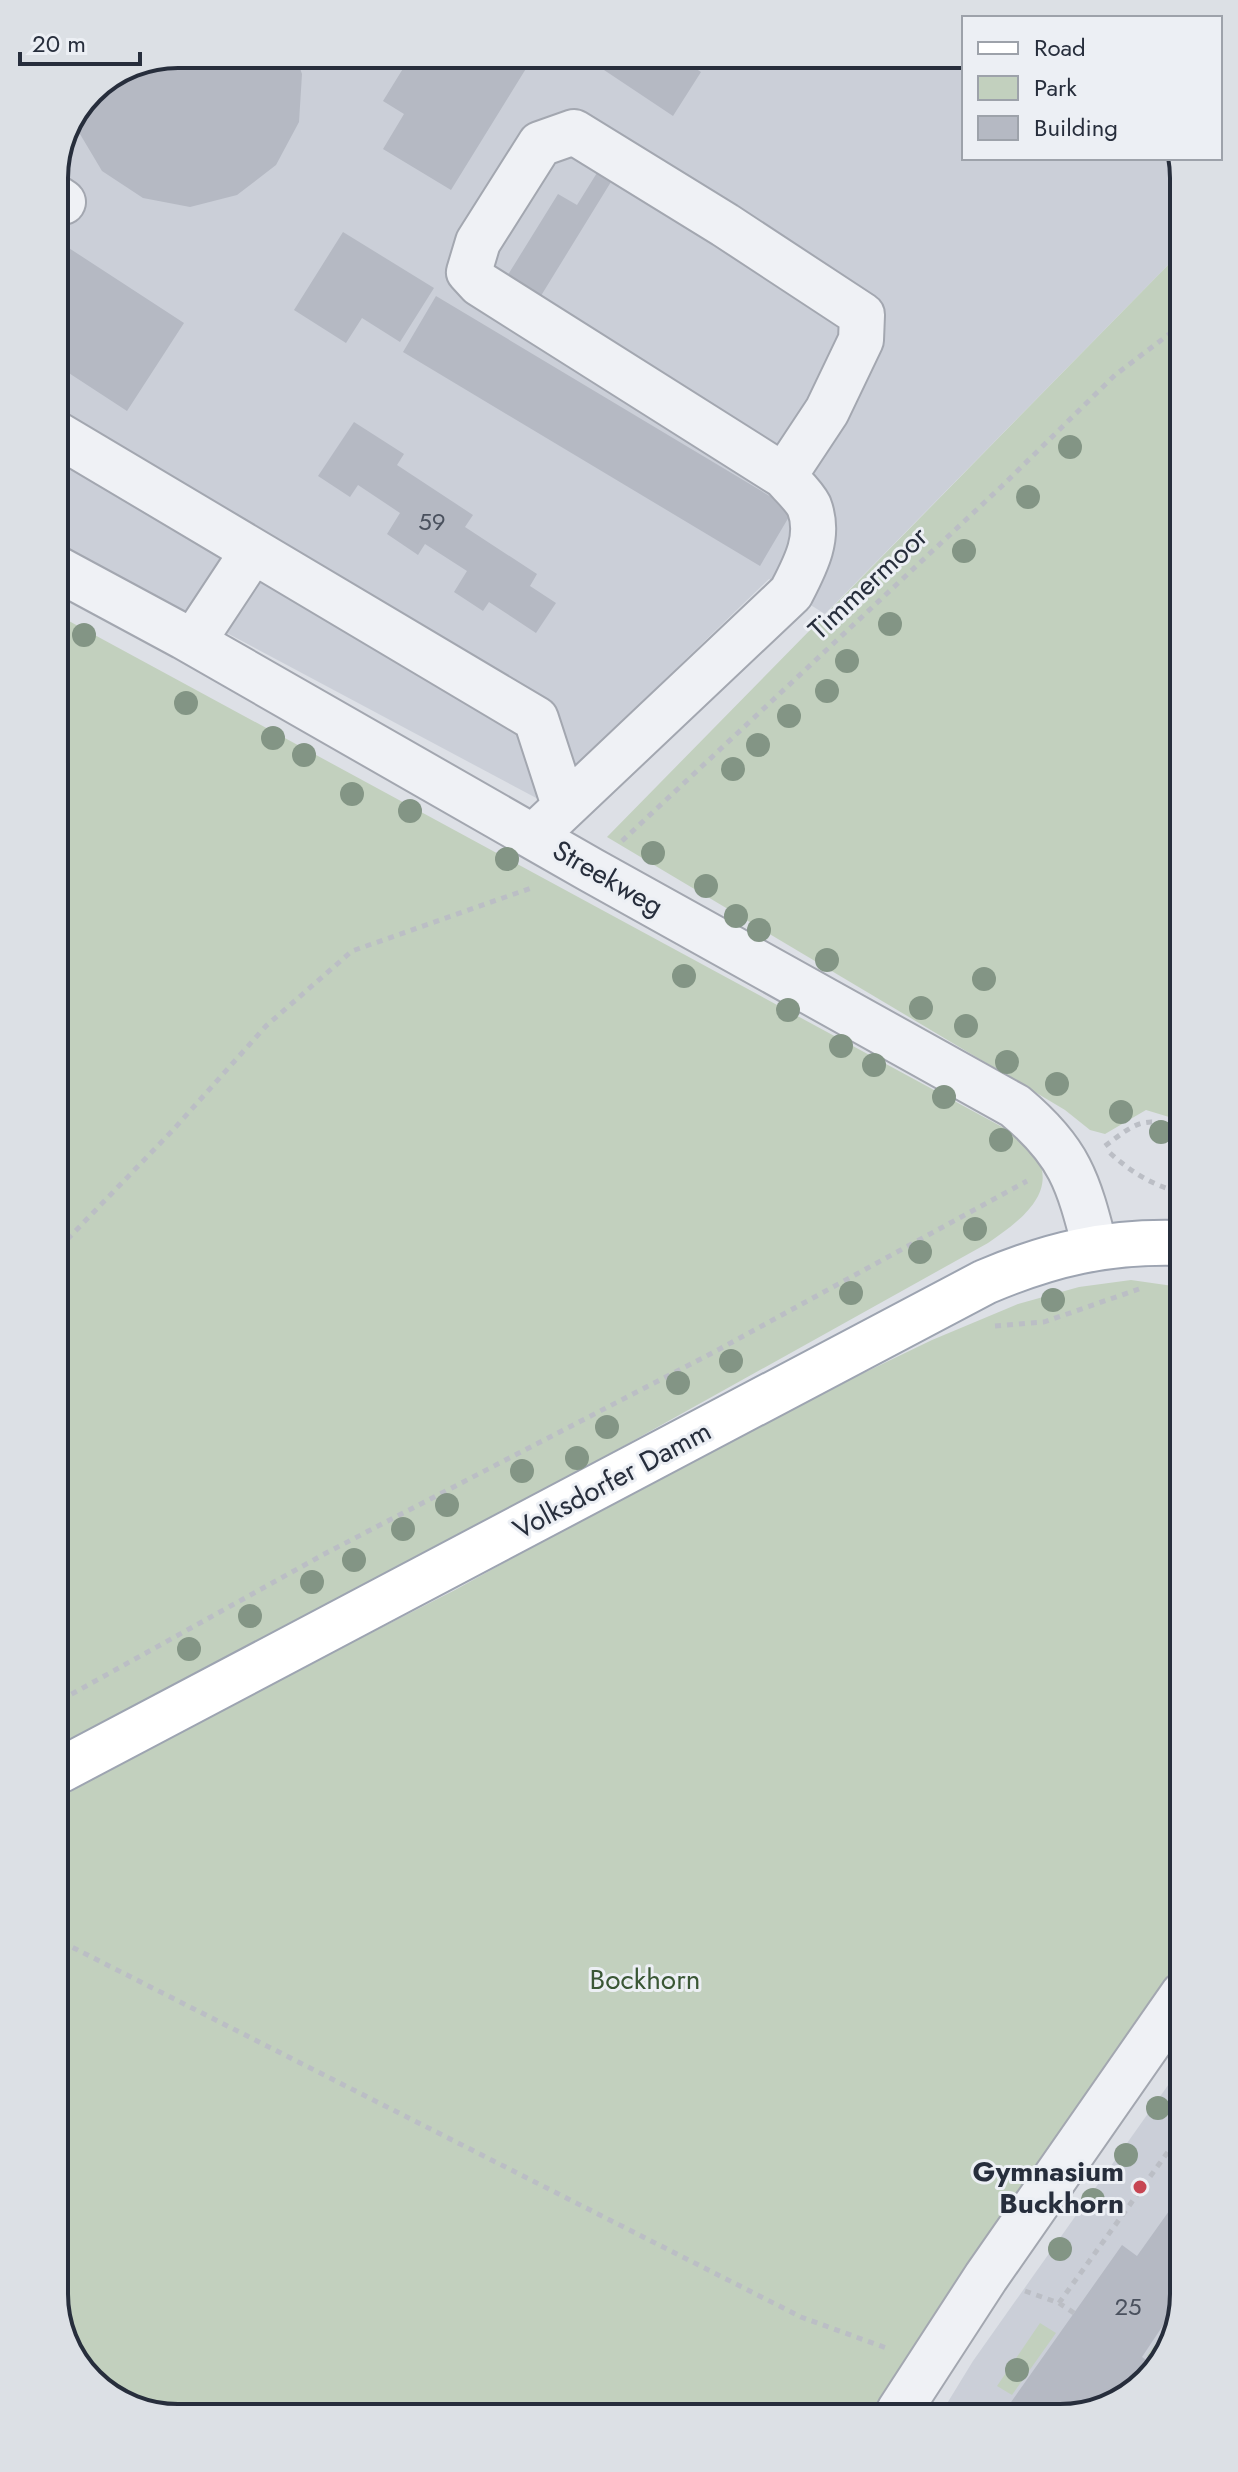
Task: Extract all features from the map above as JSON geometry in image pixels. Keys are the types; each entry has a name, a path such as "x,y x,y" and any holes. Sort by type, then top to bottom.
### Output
{"main road":[{"name":"Volksdorfer Damm","path":"68,1766 949,1299 1044,1259 1125,1243 1170,1243"}],"street":[{"path":"549,820 791,593 806,565 814,534 808,505 784,476 517,309 480,284 469,272 478,242 540,144 574,132 725,225 862,315 861,340 827,411 784,476"},
{"path":"68,441 536,719 549,820"},
{"path":"193,642 253,551"},
{"name":"Streekweg","path":"68,574 193,642 549,820 591,870 1015,1106 1040,1127 1077,1181 1095,1247"},
{"path":"903,2404 986,2277 1170,2013"}],"path":[{"name":"Timmermoor","path":"591,870 990,497 1115,375 1170,334"},
{"path":"68,1239 173,1130 266,1026 352,951 494,899 591,870"},
{"path":"1170,1125 1149,1120 1132,1126 1103,1147 1124,1166 1156,1186 1170,1190"},
{"path":"68,1696 328,1552 714,1352 993,1201 1064,1159"},
{"path":"68,1945 801,2317 877,2344 924,2369"},
{"path":"1059,2303 1170,2149"},
{"path":"986,2277 1059,2303 1074,2313"}],"shaded area":[{"path":"178,68 962,68 962,160 1168,160 1170,263 825,614 769,579 540,800 68,548 68,171 76,136 100,100 136,76"},
{"name":"Gymnasium Buckhorn","path":"1170,2082 1170,2294 1166,2322 1151,2355 1121,2385 1102,2396 1081,2402 947,2404 973,2361"}],"green space":[{"path":"1170,263 1170,1117 1146,1110 1105,1134 1090,1130 1065,1110 607,837"},
{"path":"68,621 1017,1135 1038,1159 1042,1185 1037,1197 1020,1218 988,1243 405,1568 68,1743"},
{"name":"Bockhorn","path":"1131,1280 1170,1286 1170,1978 882,2404 171,2404 129,2393 100,2372 76,2336 68,2294 68,1787 455,1590 658,1477 789,1409 932,1340 1018,1304 1079,1287"},
{"path":"1040,2323 1056,2333 1012,2395 997,2386"},
{"path":"1162,2335 1151,2355 1147,2356"}],"building":[{"path":"178,68 300,68 299,122 276,165 237,195 190,207 143,198 102,171 79,132 100,100 136,76"},
{"path":"403,68 526,68 451,190 383,149 404,114 383,101"},
{"path":"601,68 695,68 701,72 673,116"},
{"path":"600,168 614,177 539,299 506,278 558,194 577,205"},
{"path":"343,232 434,288 400,342 362,318 346,343 294,310"},
{"path":"68,247 184,323 127,411 68,372"},
{"path":"436,296 793,510 760,566 403,352"},
{"path":"354,422 404,454 397,465 473,515 465,527 537,574 530,586 556,603 536,633 489,602 483,611 454,592 467,571 425,544 418,555 387,534 400,513 358,485 350,497 318,476"},
{"path":"1170,2210 1169,2308 1166,2321 1142,2357 1147,2361 1143,2366 1121,2385 1102,2396 1081,2402 1010,2404 1122,2245 1137,2256"}],"place":[{"name":"Gymnasium Buckhorn","path":"1140,2187"}]}
